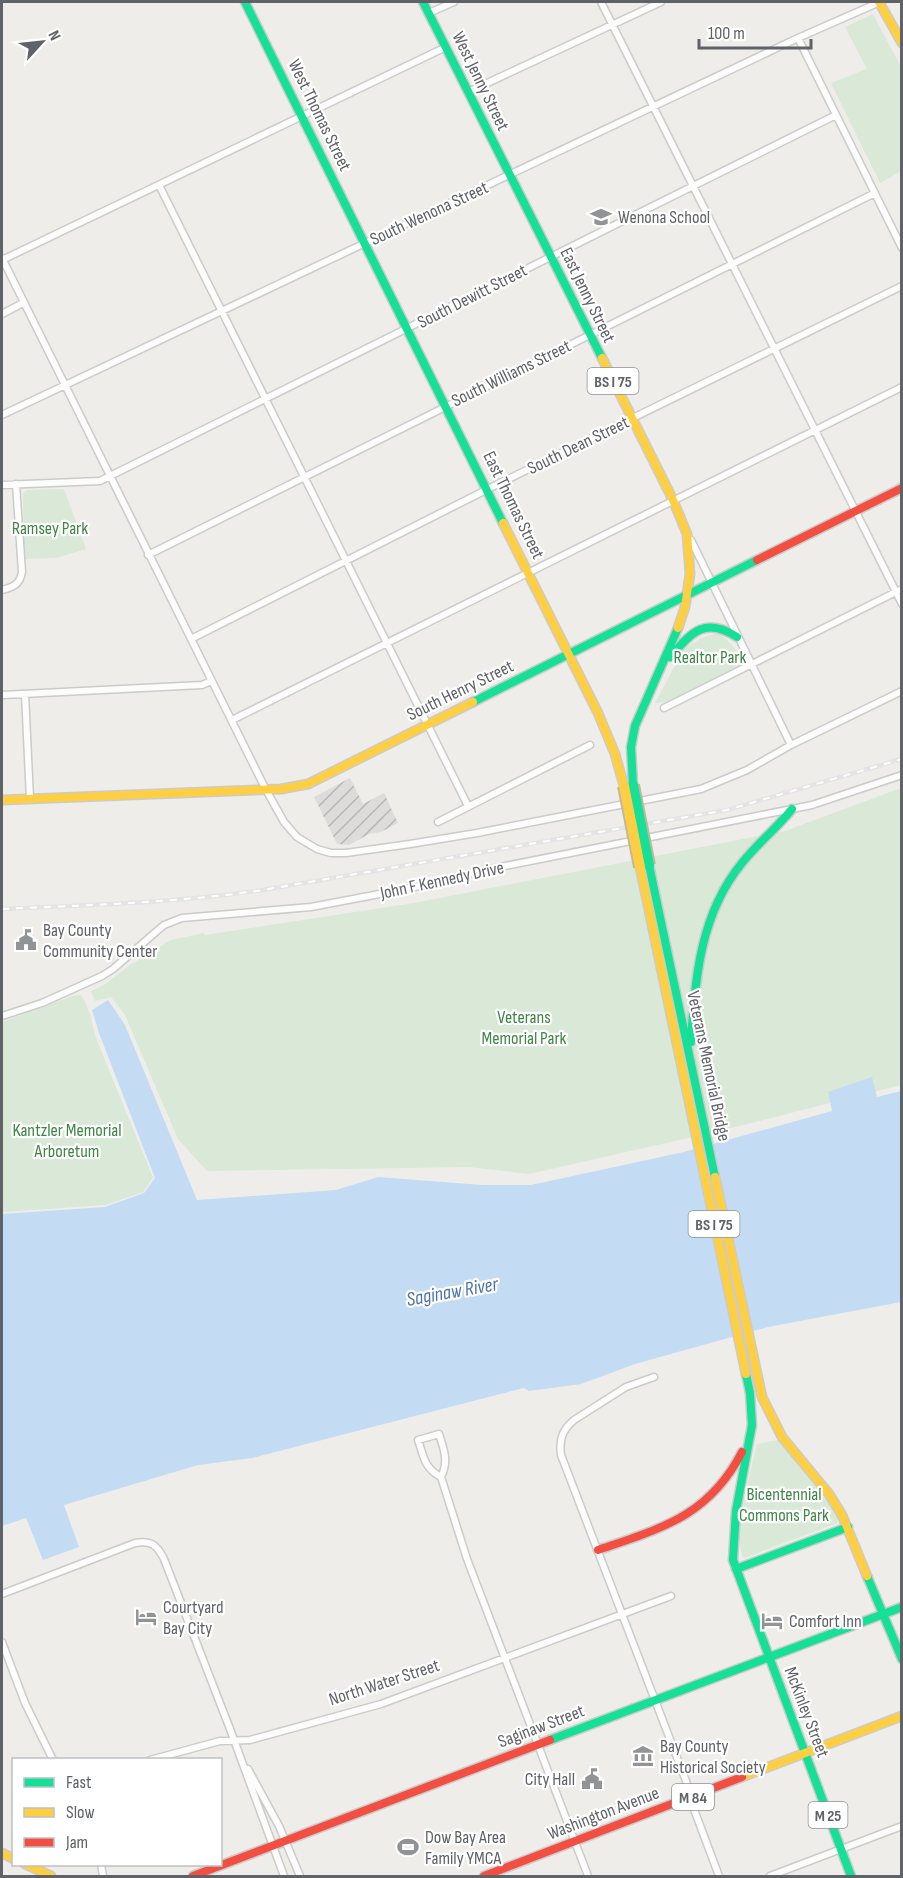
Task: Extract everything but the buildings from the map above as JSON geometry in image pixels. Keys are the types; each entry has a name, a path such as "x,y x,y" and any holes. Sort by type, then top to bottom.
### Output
{"main road":[{"name":"West Thomas Street","path":"245,2 365,243"},
{"name":"West Jenny Street","path":"423,2 510,175"},
{"path":"880,2 902,43"},
{"name":"East Jenny Street","path":"510,175 673,500 688,540 690,575 688,595"},
{"name":"East Thomas Street","path":"365,243 598,713 629,785"},
{"name":"South Henry Street","path":"2,800 294,788 308,784 902,488"},
{"name":"Veterans Memorial Bridge","path":"688,595 683,619 643,706 633,735 629,785 749,1365 751,1429 731,1540 734,1565"},
{"path":"660,669 685,640 697,630 710,626 718,627 726,629 737,637"},
{"path":"691,1057 694,991 708,924 729,880 792,809"},
{"name":"Veterans Memorial Bridge","path":"644,866 691,1057 689,1080"},
{"name":"Veterans Memorial Bridge","path":"749,1365 773,1424 830,1494 848,1527"},
{"path":"598,1550 680,1519 707,1502 723,1487 751,1429"},
{"path":"734,1565 848,1527"},
{"name":"BS I 75","path":"848,1527 902,1659"},
{"name":"McKinley Street","path":"734,1565 852,1876"},
{"name":"Saginaw Street","path":"222,1865 902,1607"},
{"name":"Washington Avenue","path":"484,1876 902,1716"},
{"path":"29,1866 51,1876"},
{"name":"Saginaw Street","path":"193,1876 219,1866"}],"street":[{"path":"429,13 454,2"},
{"path":"601,2 855,511 898,591 902,604"},
{"path":"468,92 662,2"},
{"name":"South Wenona Street","path":"2,415 798,38 880,2"},
{"path":"798,38 902,248"},
{"path":"446,47 2,259 211,681 284,822 297,837 317,849 331,853 346,853 477,833 675,795 701,789 747,770 791,745 902,691"},
{"name":"South Dewitt Street","path":"2,485 100,481 836,116"},
{"path":"159,185 468,806"},
{"name":"South Williams Street","path":"148,555 875,193"},
{"name":"South Dean Street","path":"191,639 488,489 902,285"},
{"path":"2,314 23,303"},
{"path":"232,720 902,387"},
{"path":"2,590 15,586 22,572 16,484"},
{"name":"East Jenny Street","path":"684,526 791,745"},
{"path":"664,708 898,591"},
{"path":"2,695 202,685 211,681"},
{"path":"25,694 30,799"},
{"path":"438,822 590,745"},
{"name":"John F Kennedy Drive","path":"2,1016 42,1003 102,976 164,925 182,918 311,907 812,805 902,775"},
{"path":"654,1377 645,1378 626,1387 586,1411 568,1425 561,1437 561,1455 719,1876"},
{"path":"441,1477 431,1472 426,1465 418,1440 439,1434 447,1458 441,1477 467,1559 588,1876"},
{"path":"2,1594 135,1543 150,1542 159,1549 234,1740 284,1876"},
{"name":"North Water Street","path":"157,1758 220,1741 250,1740 381,1704 671,1596"},
{"path":"2,1642 25,1703 51,1758"},
{"path":"238,1751 286,1841 300,1876"},
{"path":"770,1876 902,1826"}],"shaded area":[{"path":"350,778 363,804 384,793 398,823 381,832 369,834 349,845 337,844 314,797"}],"green space":[{"path":"873,14 901,67 901,171 880,183 831,83 867,69 845,27"},
{"name":"Ramsey Park","path":"64,489 86,549 56,558 24,559 23,493 27,490"},
{"name":"Realtor Park","path":"718,633 733,646 743,663 666,702 655,703 684,649 701,638"},
{"name":"Veterans Memorial Park","path":"901,788 901,1085 719,1131 529,1174 469,1167 207,1171 178,1139 125,1015 111,997 95,1001 91,991 104,985 130,965 171,940 204,933 205,935 414,903 785,831"},
{"name":"Kantzler Memorial Arboretum","path":"81,995 153,1178 143,1192 105,1205 2,1212 2,1022"},
{"name":"Bicentennial Commons Park","path":"778,1440 840,1517 837,1523 744,1558 741,1549 741,1520 757,1444"}],"water":[{"name":"Saginaw River","path":"108,1000 125,1025 197,1200 336,1190 378,1177 482,1185 531,1185 684,1152 832,1111 828,1092 872,1077 877,1097 901,1091 901,1302 768,1327 635,1364 581,1384 529,1391 524,1388 252,1458 198,1465 64,1505 79,1547 43,1560 26,1518 2,1526 2,1214 105,1207 144,1193 155,1178 92,1010"}],"railway":[{"path":"2,909 165,901 263,890 727,810 902,759"}],"traffic: fast":[{"path":"245,2 503,523"},
{"path":"423,2 602,358"},
{"path":"473,702 757,560"},
{"path":"633,785 631,747 635,726 678,628"},
{"path":"670,657 685,640 700,630 716,628 737,637"},
{"path":"633,785 649,865"},
{"path":"691,1042 702,948 717,904 742,863 792,809"},
{"path":"649,865 715,1177"},
{"path":"746,1374 752,1425 736,1511 733,1560 851,1876"},
{"path":"736,1569 848,1527"},
{"path":"867,1576 902,1659"},
{"path":"550,1740 902,1607"}],"traffic: slow":[{"path":"879,2 902,43"},
{"path":"602,358 673,500 687,534 690,574 685,607 678,628"},
{"path":"503,523 598,713 615,754 624,786"},
{"path":"2,800 281,789 308,784 473,702"},
{"path":"624,786 640,867"},
{"path":"640,867 746,1374"},
{"path":"715,1177 762,1397 782,1437 829,1494 842,1515 867,1576"},
{"path":"742,1777 902,1716"},
{"path":"2,1853 12,1858"},
{"path":"29,1866 51,1876"}],"traffic: jam":[{"path":"757,560 902,488"},
{"path":"598,1550 682,1517 715,1491 729,1474 742,1452"},
{"path":"222,1865 550,1740"},
{"path":"484,1876 742,1777"},
{"path":"193,1876 219,1866"}],"place":[{"name":"Wenona School","path":"601,217"},
{"name":"Bay County Community Center","path":"26,940"},
{"name":"Courtyard Bay City","path":"146,1617"},
{"name":"Comfort Inn","path":"772,1621"},
{"name":"Bay County Historical Society","path":"643,1756"},
{"name":"City Hall","path":"592,1779"},
{"name":"Dow Bay Area Family YMCA","path":"408,1847"}]}
